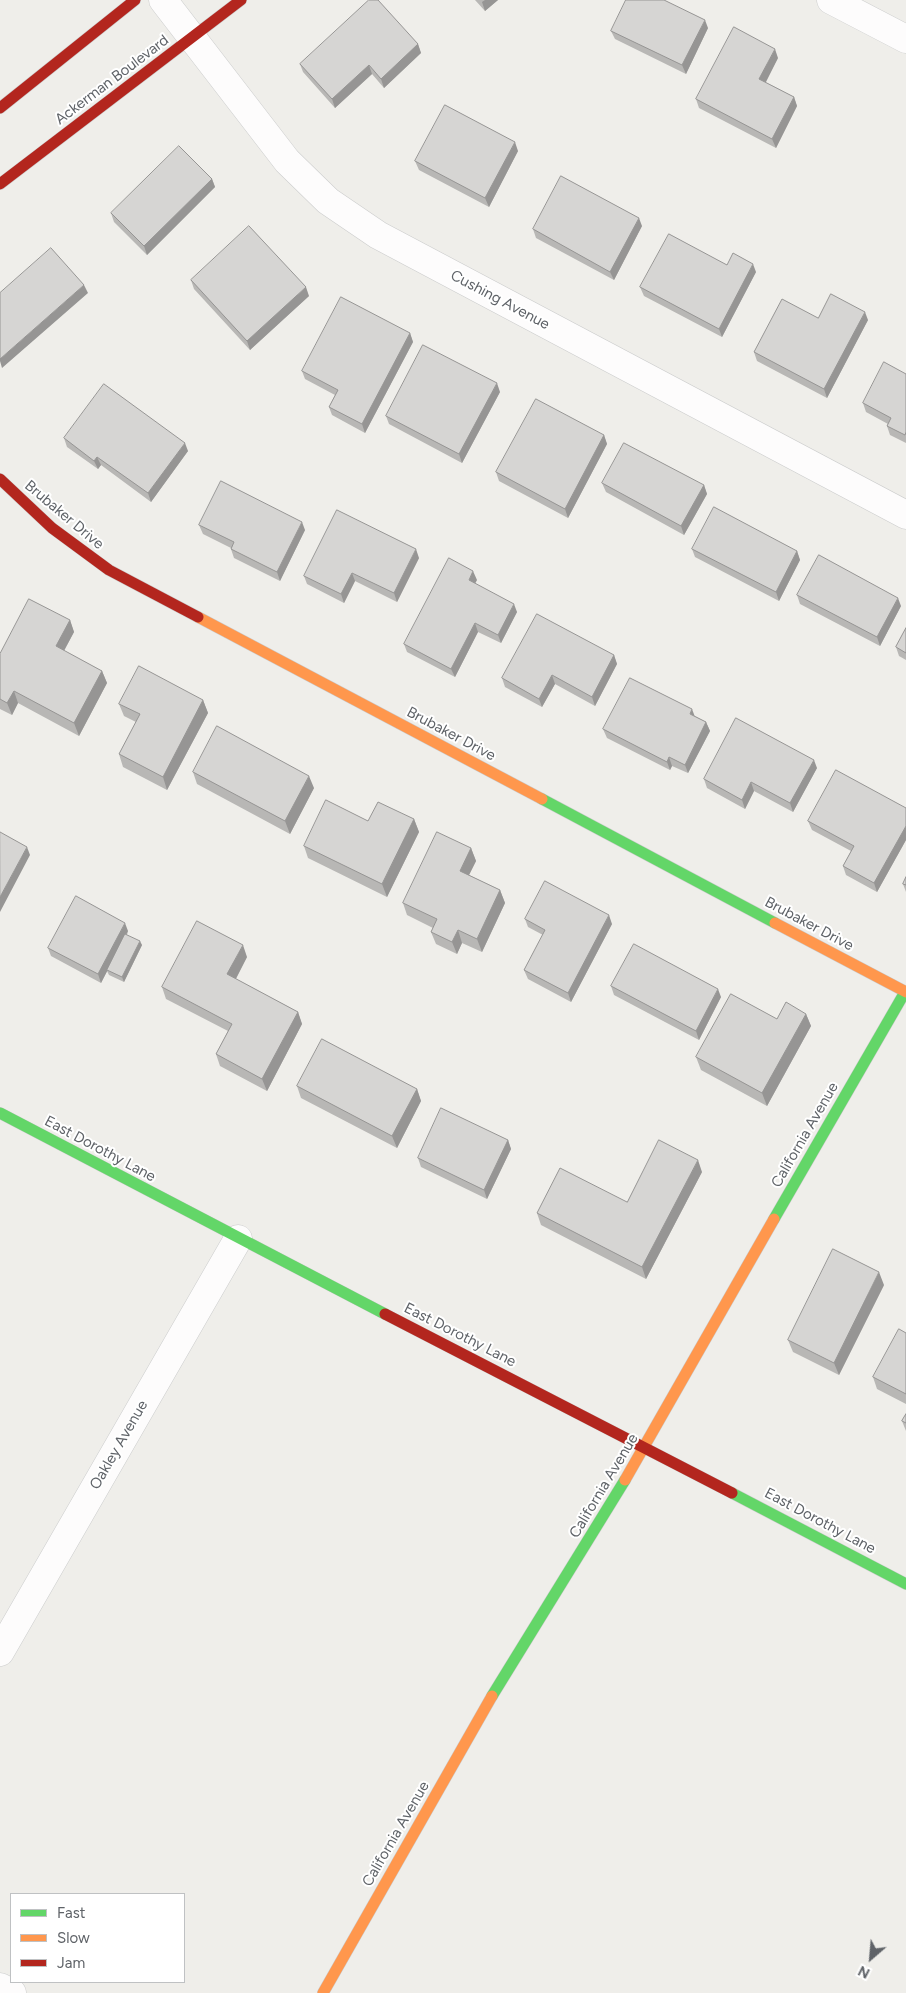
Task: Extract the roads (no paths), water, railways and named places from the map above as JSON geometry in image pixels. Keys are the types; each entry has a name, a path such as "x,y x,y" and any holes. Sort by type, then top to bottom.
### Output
{"street":[{"path":"0,108 135,0"},
{"name":"Cushing Avenue","path":"163,0 287,161 328,201 378,235 906,514"},
{"name":"Ackerman Boulevard","path":"0,184 242,0"},
{"path":"831,0 906,39"},
{"name":"Brubaker Drive","path":"0,479 16,496 68,542 109,570 906,992"},
{"name":"California Avenue","path":"323,1993 498,1686 646,1446 693,1359 906,992"},
{"name":"East Dorothy Lane","path":"0,1113 238,1239 646,1446 906,1584"},
{"name":"Oakley Avenue","path":"0,1652 238,1239"},
{"path":"0,1987 12,1993"}]}
